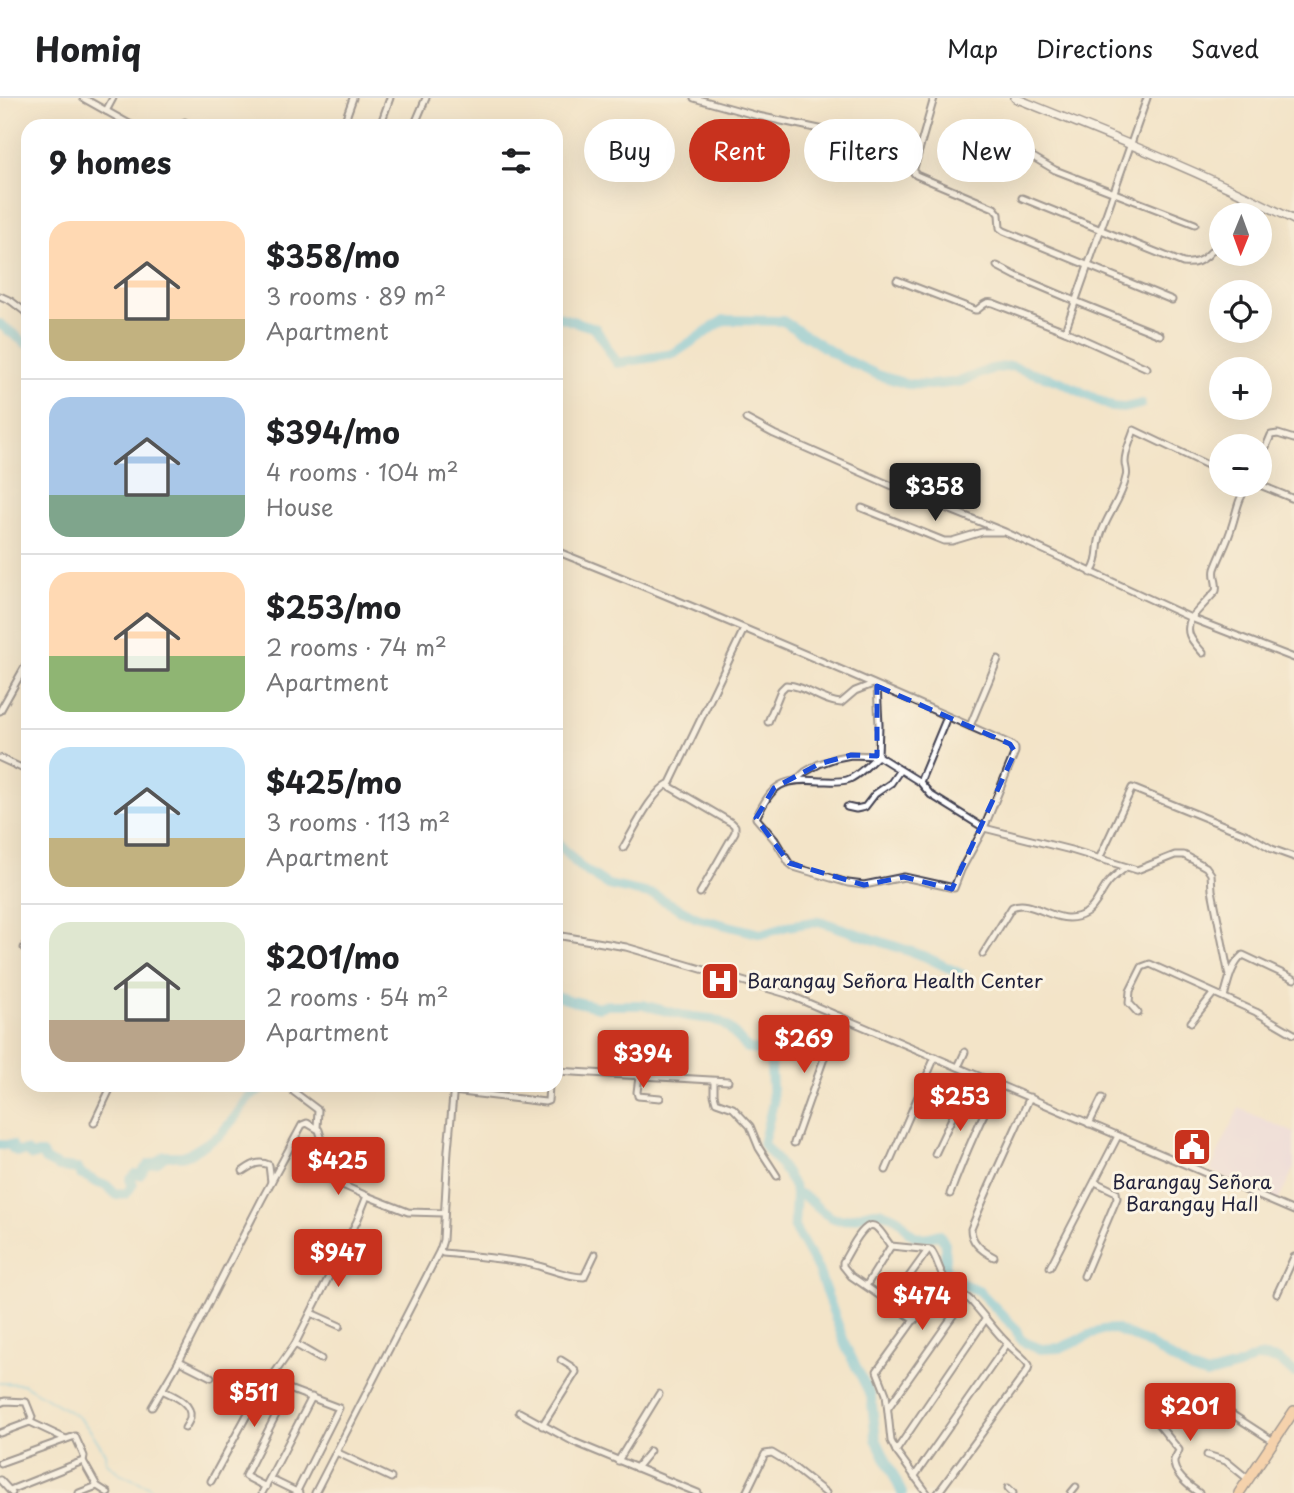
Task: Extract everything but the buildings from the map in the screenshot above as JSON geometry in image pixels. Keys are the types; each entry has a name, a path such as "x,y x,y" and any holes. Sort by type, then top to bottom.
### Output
{"main road":[{"path":"1239,1493 1273,1440 1290,1427 1294,1411"}],"street":[{"path":"106,111 113,98"},
{"path":"346,119 353,98"},
{"path":"382,119 390,98"},
{"path":"417,119 426,98"},
{"path":"694,98 804,126"},
{"path":"923,136 934,98"},
{"path":"1015,98 1130,144 1248,196 1294,220"},
{"path":"1065,331 1147,98"},
{"path":"87,99 120,119"},
{"path":"1035,158 1055,170 1195,225"},
{"path":"923,179 994,208 999,214 1000,228 1004,231 1172,300"},
{"path":"1242,203 1248,196"},
{"path":"1022,198 1183,263 1190,264 1209,256"},
{"path":"997,266 1160,335"},
{"path":"897,280 975,310 984,303 993,303 1065,331 1147,368"},
{"path":"0,296 21,309"},
{"path":"746,419 906,492 1005,532 1191,618 1294,658"},
{"path":"1091,573 1096,564 1102,530 1128,475 1125,459 1134,430 1209,466"},
{"path":"1272,435 1294,439"},
{"path":"1272,490 1294,499"},
{"path":"1203,653 1189,635 1189,624 1191,618 1214,596 1218,586 1215,571 1240,497"},
{"path":"862,508 944,541 982,532 1005,532"},
{"path":"563,554 875,685 1015,748 1016,752 984,828 952,889 904,877 870,885 848,883 794,867 756,818 774,788 788,781 830,782 849,779 878,756 879,724 875,685"},
{"path":"623,848 663,786 670,783 744,629"},
{"path":"970,726 998,659"},
{"path":"0,711 21,674"},
{"path":"768,722 781,690 786,685 796,686 841,703 855,691 875,685"},
{"path":"920,782 947,717"},
{"path":"795,781 804,772 836,758 851,755 878,756 920,782 931,795 984,828 1071,850 1125,868 1141,869 1175,855 1184,855 1206,867 1211,874 1230,976"},
{"path":"0,758 21,768"},
{"path":"847,807 865,807 875,794 891,783 900,770"},
{"path":"667,785 735,826 700,893"},
{"path":"1099,859 1132,788 1294,856"},
{"path":"983,954 1015,905 1028,906 1059,918 1083,915 1096,904 1109,882 1125,868"},
{"path":"563,936 626,947 787,994 1294,1211"},
{"path":"1224,997 1230,976 1243,955 1294,979"},
{"path":"1138,1013 1129,1003 1130,991 1142,967 1150,964 1224,997 1294,1034"},
{"path":"1191,1023 1213,994"},
{"path":"794,1143 839,1016"},
{"path":"958,1067 965,1052"},
{"path":"886,1170 935,1057"},
{"path":"563,1072 728,1081"},
{"path":"639,1077 638,1096 660,1098"},
{"path":"714,1082 716,1102 733,1108 750,1126 759,1149 777,1176"},
{"path":"950,1194 961,1161 999,1085"},
{"path":"94,1123 109,1092"},
{"path":"294,1092 318,1110 317,1128 322,1140 316,1164 320,1175 408,1212 444,1213"},
{"path":"315,1493 440,1250 443,1240 454,1092"},
{"path":"480,1092 545,1102 548,1101 549,1092"},
{"path":"994,1257 979,1248 971,1235 971,1229 1030,1097"},
{"path":"935,1154 961,1098 986,1109"},
{"path":"1089,1124 1102,1098"},
{"path":"152,1407 179,1361 302,1125 307,1123 317,1128"},
{"path":"1050,1267 1118,1136"},
{"path":"243,1171 262,1162 269,1166 271,1182"},
{"path":"1084,1276 1117,1198 1116,1192 1095,1182"},
{"path":"211,1481 253,1404 295,1344 367,1196"},
{"path":"915,1320 851,1276 843,1266 863,1229 869,1225 878,1228 891,1246 931,1250 937,1258 944,1279 966,1297 1029,1365 938,1493"},
{"path":"866,1286 891,1246"},
{"path":"440,1250 496,1257 574,1277 584,1277 595,1254"},
{"path":"890,1303 928,1250"},
{"path":"1277,1294 1294,1257"},
{"path":"926,1493 891,1441 886,1394 877,1371 944,1279"},
{"path":"888,1408 966,1297"},
{"path":"311,1313 340,1326"},
{"path":"896,1451 985,1320"},
{"path":"295,1344 321,1359"},
{"path":"915,1477 1007,1344"},
{"path":"542,1426 576,1372 561,1360"},
{"path":"179,1361 211,1377"},
{"path":"270,1479 297,1493 339,1408 312,1397 289,1389 245,1476 264,1490 312,1397"},
{"path":"162,1390 185,1403 189,1409 190,1418 185,1428"},
{"path":"618,1461 659,1394"},
{"path":"0,1403 26,1402 32,1417 30,1422"},
{"path":"519,1412 574,1442 698,1493"},
{"path":"1230,1413 1273,1440"},
{"path":"1150,1414 1178,1446 1179,1450 1174,1458 1177,1471 1199,1493"},
{"path":"0,1433 30,1422 66,1439"},
{"path":"0,1463 75,1436 84,1456 83,1461 97,1486 108,1493"},
{"path":"335,1451 391,1478"},
{"path":"636,1468 650,1451"},
{"path":"746,1493 765,1454 773,1453 826,1493"},
{"path":"1208,1454 1226,1461 1248,1479"},
{"path":"0,1480 11,1492 83,1461"},
{"path":"79,1493 90,1491 97,1486"},
{"path":"1071,1493 1076,1487"}],"highlighted area":[{"path":"877,686 1010,744 1015,752 952,889 904,877 864,885 789,863 756,818 774,788 819,764 851,755 877,756"}],"shaded area":[{"path":"1239,1108 1294,1133 1294,1168 1278,1202 1210,1171"}],"waterway":[{"path":"563,318 595,328 617,363 673,354 724,320 783,321 841,358 878,375 907,384 959,382 991,369 1011,366 1059,381 1112,407 1124,408 1141,404"},
{"path":"0,324 21,340"},
{"path":"563,849 580,867 608,885 654,895 697,918 761,934 819,921 924,956 965,976"},
{"path":"563,998 599,1007 643,1005 686,1016 712,1019 729,1028 747,1048 764,1049 770,1054 773,1103 763,1144 786,1173 796,1193 836,1219 880,1212 898,1219 916,1236 939,1234 945,1243 945,1268 954,1278 978,1290 1026,1343 1041,1349 1060,1348 1101,1330 1115,1329 1145,1342 1191,1370 1206,1375 1236,1367 1258,1357 1279,1360 1294,1373"},
{"path":"0,1145 12,1145 18,1152 26,1151 32,1156 42,1154 45,1160 59,1167 78,1169 81,1175 106,1185 117,1195 126,1194 133,1184 130,1180 136,1174 140,1175 148,1165 165,1156 191,1153 220,1135 248,1098 257,1092"},
{"path":"796,1193 794,1227 818,1270 846,1347 871,1396 876,1439 902,1493"},
{"path":"0,1383 23,1384 78,1417 105,1453 106,1462 119,1473 148,1486 156,1493"}],"place":[{"name":"Barangay Señora Health Center","path":"720,981"},
{"name":"Barangay Señora Barangay Hall","path":"1192,1147"}]}
